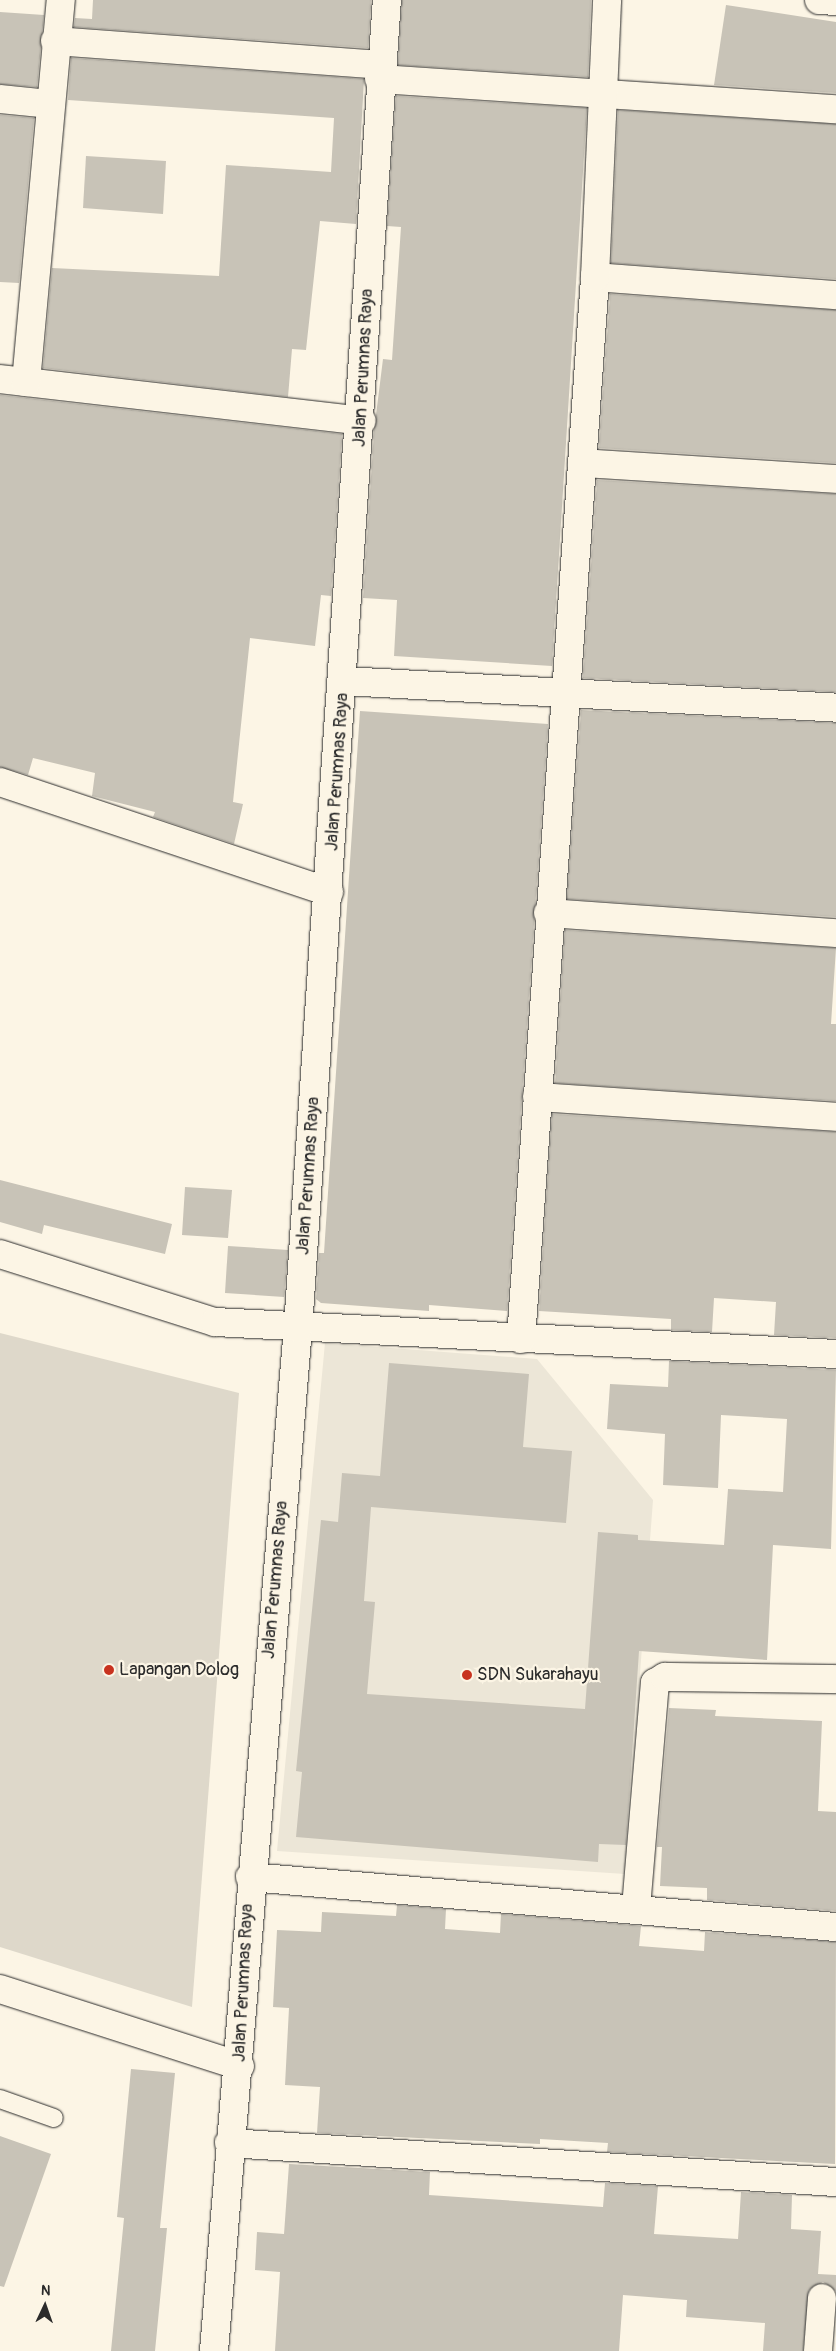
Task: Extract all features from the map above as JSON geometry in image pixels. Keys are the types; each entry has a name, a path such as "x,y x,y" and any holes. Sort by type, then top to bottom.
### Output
{"street":[{"path":"62,0 55,41 50,104 13,380 362,421"},
{"name":"Jalan Perumnas Raya","path":"214,2351 229,2143 240,2066 250,1877 298,1328 362,421 379,72 387,0"},
{"path":"521,1339 563,693 595,277 608,0"},
{"path":"819,0 836,1"},
{"path":"55,41 605,95 836,109"},
{"path":"0,99 50,104"},
{"path":"595,277 836,294"},
{"path":"582,463 836,479"},
{"path":"344,681 836,708"},
{"path":"0,782 328,892"},
{"path":"548,913 836,933"},
{"path":"537,1097 836,1117"},
{"path":"0,1254 215,1322 298,1328 836,1354"},
{"path":"636,1908 655,1684 665,1677 836,1679"},
{"path":"250,1877 636,1908 836,1927"},
{"path":"0,1989 240,2066"},
{"path":"229,2143 836,2182"},
{"path":"818,2351 822,2298"}],"lane":[{"path":"0,2099 54,2118"}],"shaded area":[{"name":"Lapangan Dolog","path":"0,1333 239,1393 192,2007 0,1947"},
{"name":"SDN Sukarahayu","path":"325,1343 537,1359 653,1500 625,1874 277,1851"}],"building":[{"path":"93,0 371,0 368,48 74,27 75,18 92,19"},
{"path":"402,0 591,0 588,77 398,65"},
{"path":"726,5 836,22 836,93 714,85"},
{"path":"0,12 44,15 37,87 0,84"},
{"path":"71,58 364,79 356,224 320,221 306,350 292,349 288,397 43,368 52,268 219,276 226,165 331,172 334,118 68,100"},
{"path":"396,96 587,108 552,666 394,656 397,600 363,598 374,431 383,359 392,360 401,227 387,226"},
{"path":"618,110 836,124 836,279 611,263"},
{"path":"0,115 34,118 19,283 0,282"},
{"path":"86,156 166,161 163,214 83,208"},
{"path":"610,294 836,310 836,463 599,448"},
{"path":"0,395 342,434 331,596 321,595 315,646 250,638 233,802 243,804 234,844 153,817 155,812 92,796 95,773 33,758 28,775 0,767"},
{"path":"597,480 836,494 836,692 583,678"},
{"path":"581,710 836,723 836,917 567,899"},
{"path":"360,711 548,724 507,1311 429,1305 429,1311 321,1303 316,1299 319,1253 324,1253"},
{"path":"565,930 836,948 831,1024 836,1024 836,1101 555,1083"},
{"path":"552,1114 836,1132 836,1338 774,1335 776,1302 714,1298 712,1332 671,1330 671,1319 539,1311"},
{"path":"0,1180 172,1224 165,1254 44,1225 42,1234 0,1222"},
{"path":"185,1187 232,1190 228,1238 182,1235"},
{"path":"228,1246 288,1250 284,1297 225,1293"},
{"path":"669,1361 836,1370 831,1549 773,1545 767,1660 639,1651 626,1845 599,1844 598,1862 296,1837 302,1772 296,1771 321,1520 338,1522 342,1473 380,1476 389,1363 529,1374 523,1447 572,1451 566,1523 371,1507 364,1601 375,1602 367,1694 585,1709 598,1532 638,1535 638,1540 724,1545 728,1489 783,1492 787,1419 721,1415 718,1488 663,1485 665,1434 607,1429 610,1384 668,1387"},
{"path":"669,1708 716,1710 715,1716 822,1721 818,1811 836,1812 836,1911 707,1900 707,1888 660,1886 662,1847 657,1847"},
{"path":"397,1905 446,1909 445,1929 500,1933 501,1914 641,1926 639,1946 704,1951 705,1932 836,1942 835,2164 607,2152 608,2143 540,2139 540,2144 317,2133 320,2087 285,2085 289,2008 273,2007 277,1930 321,1932 322,1912 396,1916"},
{"path":"131,2069 175,2073 160,2228 167,2228 155,2351 111,2351 124,2218 117,2217"},
{"path":"0,2136 51,2154 4,2287 0,2286"},
{"path":"289,2164 430,2172 429,2195 603,2207 605,2183 658,2186 654,2234 738,2239 741,2192 792,2195 791,2229 821,2231 818,2274 836,2275 836,2291 823,2282 809,2290 803,2351 763,2351 765,2323 686,2317 687,2300 623,2295 619,2351 275,2351 280,2272 255,2270 257,2232 284,2234"}],"place":[{"name":"Lapangan Dolog","path":"109,1670"},
{"name":"SDN Sukarahayu","path":"467,1675"}]}
